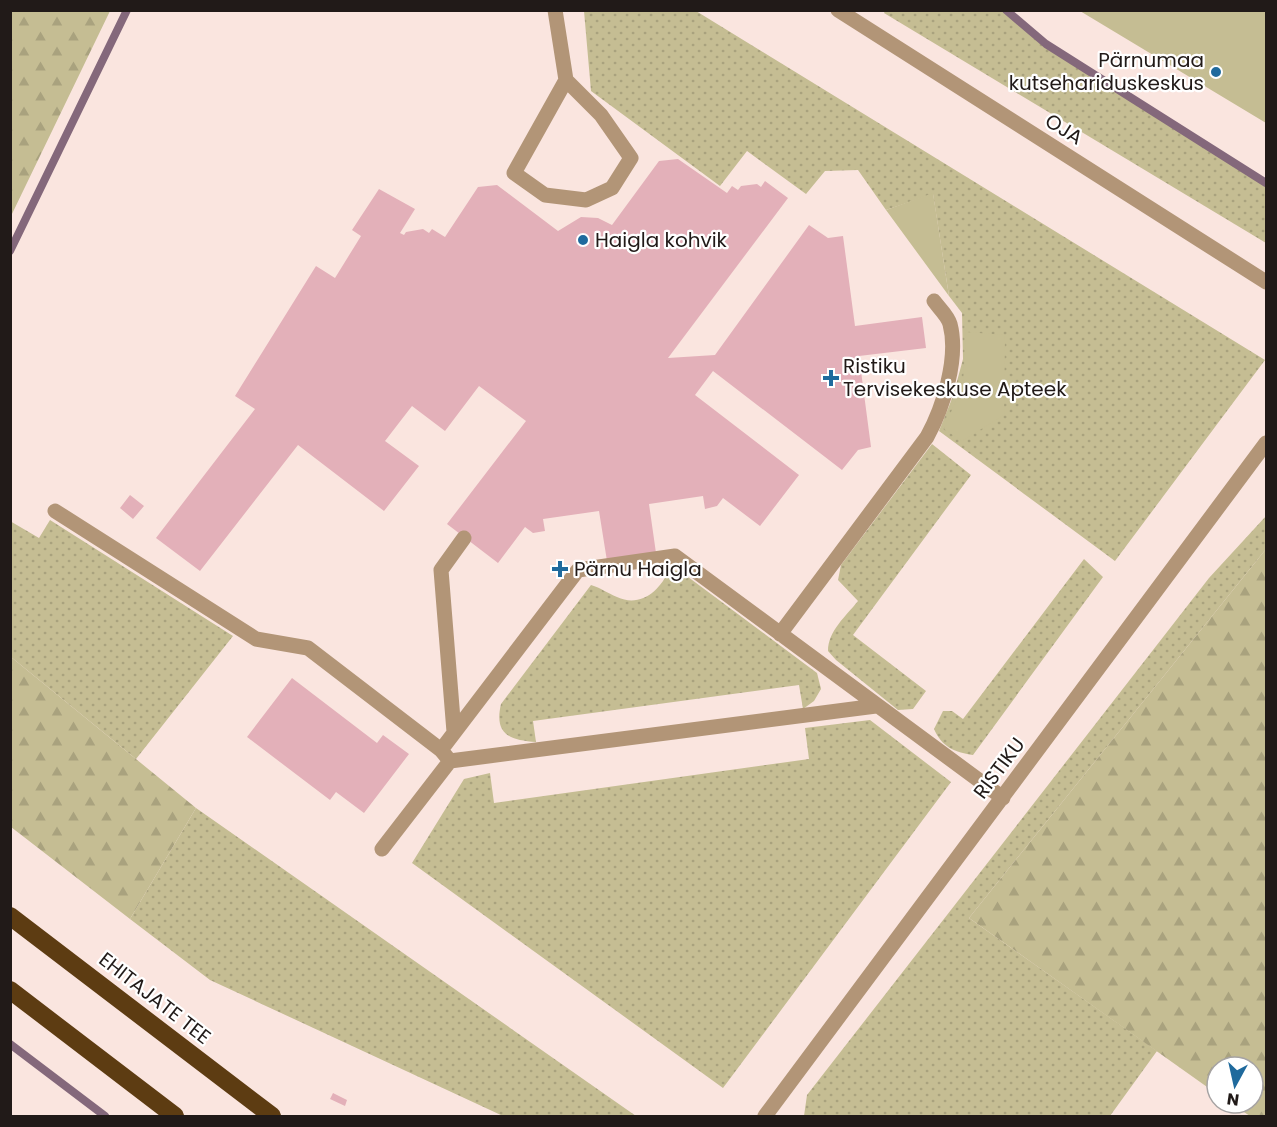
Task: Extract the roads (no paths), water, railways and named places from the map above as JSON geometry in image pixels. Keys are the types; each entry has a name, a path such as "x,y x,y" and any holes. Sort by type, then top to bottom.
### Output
{"highway":[{"name":"EHITAJATE TEE","path":"10,916 272,1116"},
{"path":"10,990 175,1116"}],"street":[{"path":"555,10 566,81 601,115 631,158 612,188 586,200 545,195 514,173 566,81"},
{"name":"OJA","path":"838,10 1266,282"},
{"path":"780,634 927,437 940,413 951,361 950,323 934,301"},
{"name":"RISTIKU","path":"765,1116 1266,443"},
{"path":"55,511 256,639 308,648 445,755 876,706"},
{"path":"454,732 441,570 464,538"},
{"path":"382,849 445,755 454,732 578,570 675,556 1003,798"}],"waterway":[{"path":"10,251 127,10"},
{"path":"1006,10 1046,44 1266,183"},
{"path":"10,1044 105,1116"}],"place":[{"name":"Pärnumaa kutsehariduskeskus","path":"1216,72"},
{"name":"Haigla kohvik","path":"583,240"},
{"name":"Ristiku Tervisekeskuse Apteek","path":"831,378"},
{"name":"Pärnu Haigla","path":"560,569"}]}
